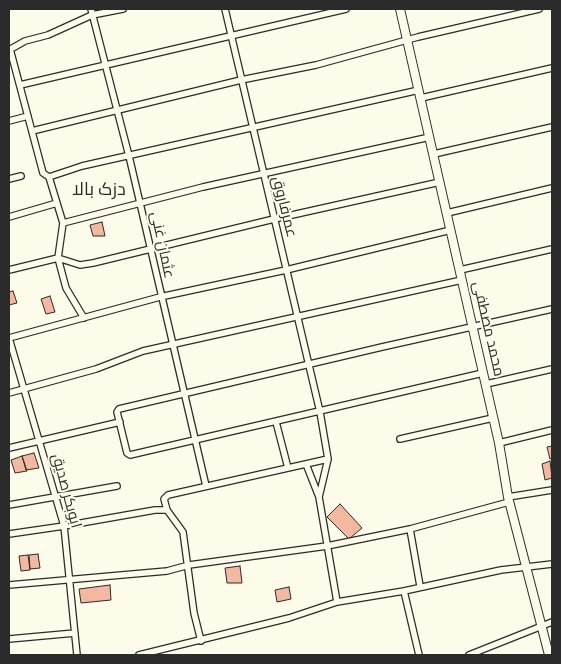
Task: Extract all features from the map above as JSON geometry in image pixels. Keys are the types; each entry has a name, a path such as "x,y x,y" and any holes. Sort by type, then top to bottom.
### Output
{"street":[{"path":"84,318 66,288 58,258 63,223 49,177 43,173 9,49 25,41 48,35 92,12 123,9"},
{"name":"عمرفاروق","path":"225,9 320,412"},
{"path":"20,84 346,9"},
{"name":"محمد مصطفی","path":"400,9 486,384 509,500 550,655"},
{"path":"32,131 241,80 316,65 350,54 539,9"},
{"name":"عثمان غنی","path":"92,12 129,156 160,297 206,486"},
{"path":"421,98 552,68"},
{"path":"49,177 82,166 252,126 419,90"},
{"path":"9,121 28,116"},
{"path":"434,154 552,127"},
{"path":"63,223 94,213 140,204 203,187 430,137"},
{"path":"9,179 21,176"},
{"path":"9,270 58,258 80,265 93,263 212,236 274,219 440,182"},
{"path":"448,213 552,188"},
{"path":"9,217 57,203"},
{"path":"9,338 160,297 286,270 451,230"},
{"path":"460,270 552,249"},
{"path":"9,393 96,368 143,351 238,332 462,280"},
{"path":"483,373 128,455 118,410 382,347 552,309"},
{"name":"ابوبکر صدیق","path":"9,338 64,526 77,655"},
{"path":"486,384 552,369"},
{"path":"319,497 328,459 320,412"},
{"path":"400,439 493,418"},
{"path":"9,448 120,422"},
{"path":"276,422 288,468"},
{"path":"499,443 552,430"},
{"path":"201,641 194,613 189,565 183,532 167,510 164,499 168,495 328,459"},
{"path":"306,464 319,497 337,602"},
{"path":"9,505 117,486"},
{"path":"9,584 167,571 189,565 327,546 410,529 509,500 552,490"},
{"path":"9,534 155,510 167,510"},
{"path":"410,529 420,586"},
{"path":"139,655 165,652 288,618 337,602 404,592 420,586 526,566 552,564"},
{"path":"404,592 419,655"},
{"path":"469,655 552,622"},
{"path":"9,639 75,633"}],"building":[{"path":"102,222 105,236 93,236 90,225"},
{"path":"13,291 17,303 9,305 9,292"},
{"path":"50,296 55,312 46,314 41,299"},
{"path":"552,446 552,458 550,459 547,447"},
{"path":"34,453 39,468 26,470 22,456"},
{"path":"22,456 27,471 15,473 11,460"},
{"path":"550,461 552,478 545,480 542,464"},
{"path":"340,504 362,528 349,539 327,517"},
{"path":"38,554 40,568 30,569 29,555"},
{"path":"28,555 30,570 21,571 19,556"},
{"path":"240,566 242,583 227,583 225,568"},
{"path":"110,585 111,600 81,603 79,589"},
{"path":"289,587 291,599 277,602 275,590"}],"district":[{"name":"دزک بالا","path":"99,190"}]}
